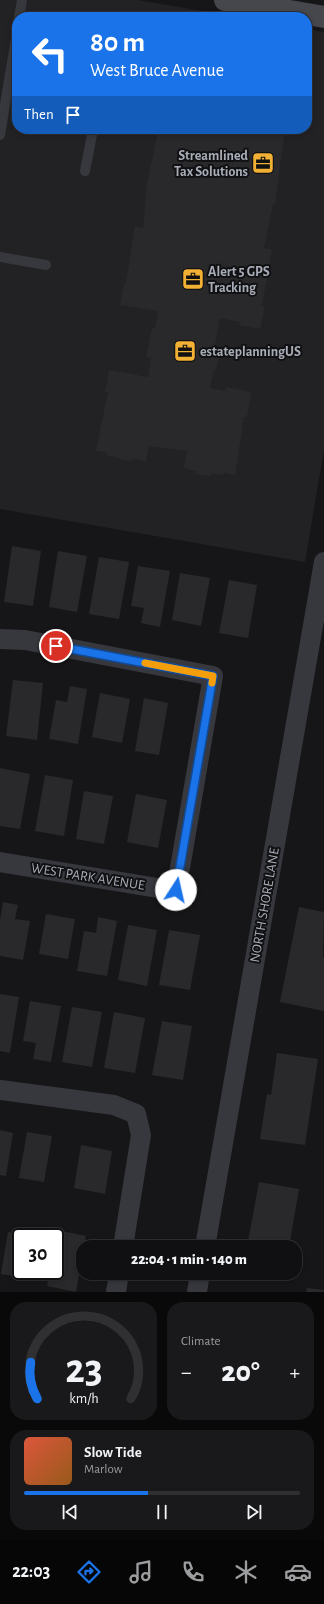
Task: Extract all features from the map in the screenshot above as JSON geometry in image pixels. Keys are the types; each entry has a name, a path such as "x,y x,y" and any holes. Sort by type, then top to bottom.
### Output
{"main road":[{"path":"225,0 295,12"},
{"path":"312,15 324,17"}],"street":[{"name":"NORTH SHORE LANE","path":"206,1240 324,562"},
{"name":"WEST PARK AVENUE","path":"0,639 25,640 213,676 176,890 0,862"},
{"path":"0,1090 114,1105 136,1114 141,1135 124,1240"},
{"path":"116,1292 118,1280"},
{"path":"197,1292 199,1280"}],"lane":[{"path":"20,12 22,0"},
{"path":"0,135 12,92"},
{"path":"85,171 92,134"},
{"path":"0,257 46,265"}],"shaded area":[{"path":"0,0 138,0 209,12 12,12 12,134 312,134 312,30 324,32 324,450 305,562 0,509"}],"building":[{"path":"158,134 286,134 286,137 284,136 275,204 273,204 264,248 272,249 262,306 265,306 260,329 239,325 240,322 220,318 214,350 220,352 216,371 214,370 210,388 225,391 226,387 251,392 247,417 244,417 235,475 224,473 224,475 211,473 211,476 196,474 196,471 184,468 187,451 149,446 146,462 133,458 132,461 119,459 120,458 106,455 107,452 96,451 108,392 105,392 109,370 148,377 151,358 146,357 152,328 155,329 158,311 120,305 124,283 126,283 135,226 143,228 147,183"},
{"path":"12,546 41,551 33,606 4,602"},
{"path":"58,551 87,556 77,612 49,607"},
{"path":"99,557 129,562 119,619 89,614"},
{"path":"138,566 170,571 160,627 141,623 144,608 131,606"},
{"path":"180,573 210,578 201,626 172,620"},
{"path":"229,580 257,585 248,638 219,633"},
{"path":"13,680 43,683 37,740 6,736"},
{"path":"70,686 87,689 78,744 49,739 56,700 67,702"},
{"path":"100,693 130,699 122,743 92,737"},
{"path":"144,698 168,703 159,755 135,751"},
{"path":"0,768 30,774 20,829 0,826"},
{"path":"45,775 73,780 64,836 35,831"},
{"path":"84,791 113,796 104,844 76,839"},
{"path":"136,794 167,800 158,848 127,842"},
{"path":"3,902 18,905 15,919 30,921 23,960 0,956 0,920"},
{"path":"299,907 324,912 324,1011 280,1002"},
{"path":"46,914 75,919 68,959 39,954"},
{"path":"98,917 117,921 107,976 77,971 84,931 96,933"},
{"path":"128,925 157,930 147,986 118,980"},
{"path":"169,930 200,935 190,990 159,985"},
{"path":"0,994 19,997 10,1053 0,1051"},
{"path":"30,1001 61,1006 51,1062 33,1059 36,1043 23,1041"},
{"path":"72,1007 102,1012 92,1067 62,1062"},
{"path":"114,1012 145,1018 135,1073 104,1068"},
{"path":"162,1021 192,1026 183,1080 152,1075"},
{"path":"277,1053 318,1059 305,1145 260,1139 267,1094 271,1095"},
{"path":"0,1130 13,1133 6,1176 0,1175"},
{"path":"27,1132 52,1136 44,1182 19,1178"},
{"path":"81,1145 112,1151 105,1194 74,1188"},
{"path":"259,1182 299,1189 290,1240 248,1240"},
{"path":"64,1231 86,1236 85,1240 76,1240 76,1280 78,1280 76,1292 47,1286 48,1280 64,1280"},
{"path":"8,1232 12,1233 12,1276 1,1274"},
{"path":"307,1288 324,1290 324,1292 306,1292"}],"slow traffic":[{"path":"145,663 213,676 212,683"}],"place":[{"name":"Streamlined Tax Solutions","path":"263,163"},
{"name":"Alert 5 GPS Tracking","path":"193,279"},
{"name":"estateplanningUS","path":"185,351"}],"route":[{"path":"56,646 213,676 176,890"}]}
